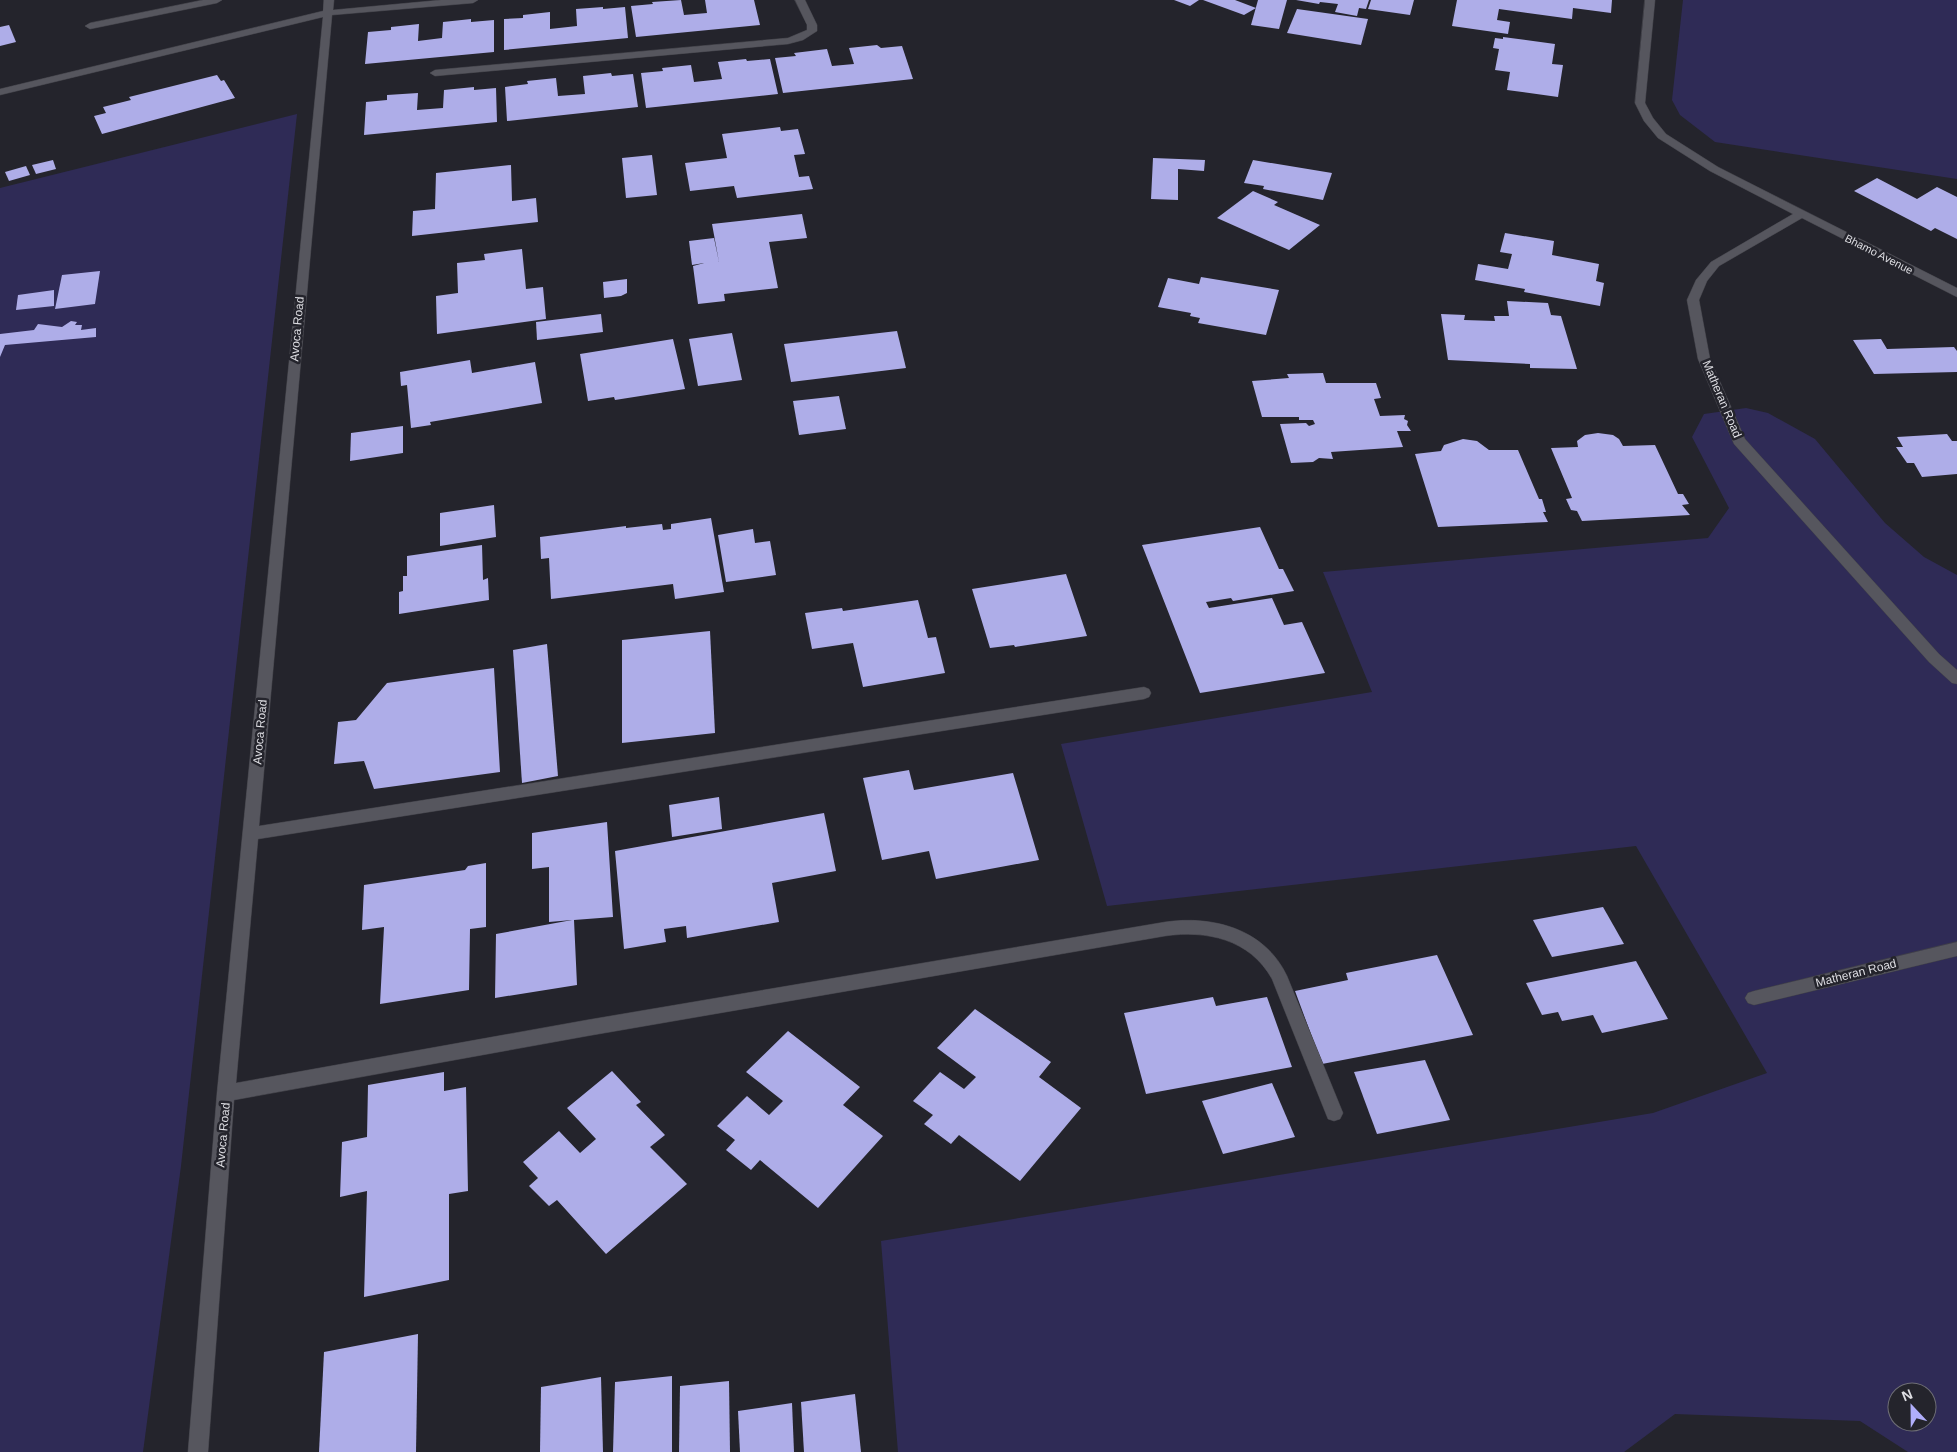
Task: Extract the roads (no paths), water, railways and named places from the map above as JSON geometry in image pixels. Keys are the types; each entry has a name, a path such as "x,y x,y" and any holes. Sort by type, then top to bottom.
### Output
{"street":[{"path":"90,26 217,0"},
{"path":"0,92 328,6 473,0"},
{"path":"435,73 788,41 800,38 812,30 812,24 800,0"},
{"path":"1650,0 1640,103 1648,119 1662,136 1684,152 1801,214"},
{"name":"Avoca Road","path":"198,1452 226,1094 328,6"},
{"name":"Bhamo Avenue","path":"1801,214 1957,293"},
{"name":"Matheran Road","path":"1801,214 1715,264 1702,280 1693,300 1704,359 1739,442 1934,658 1957,679"},
{"path":"250,834 1144,693"},
{"path":"226,1094 587,1028 1164,929 1192,926 1234,936 1254,947 1269,960 1279,976 1334,1113"},
{"name":"Matheran Road","path":"1754,998 1957,948"}]}
